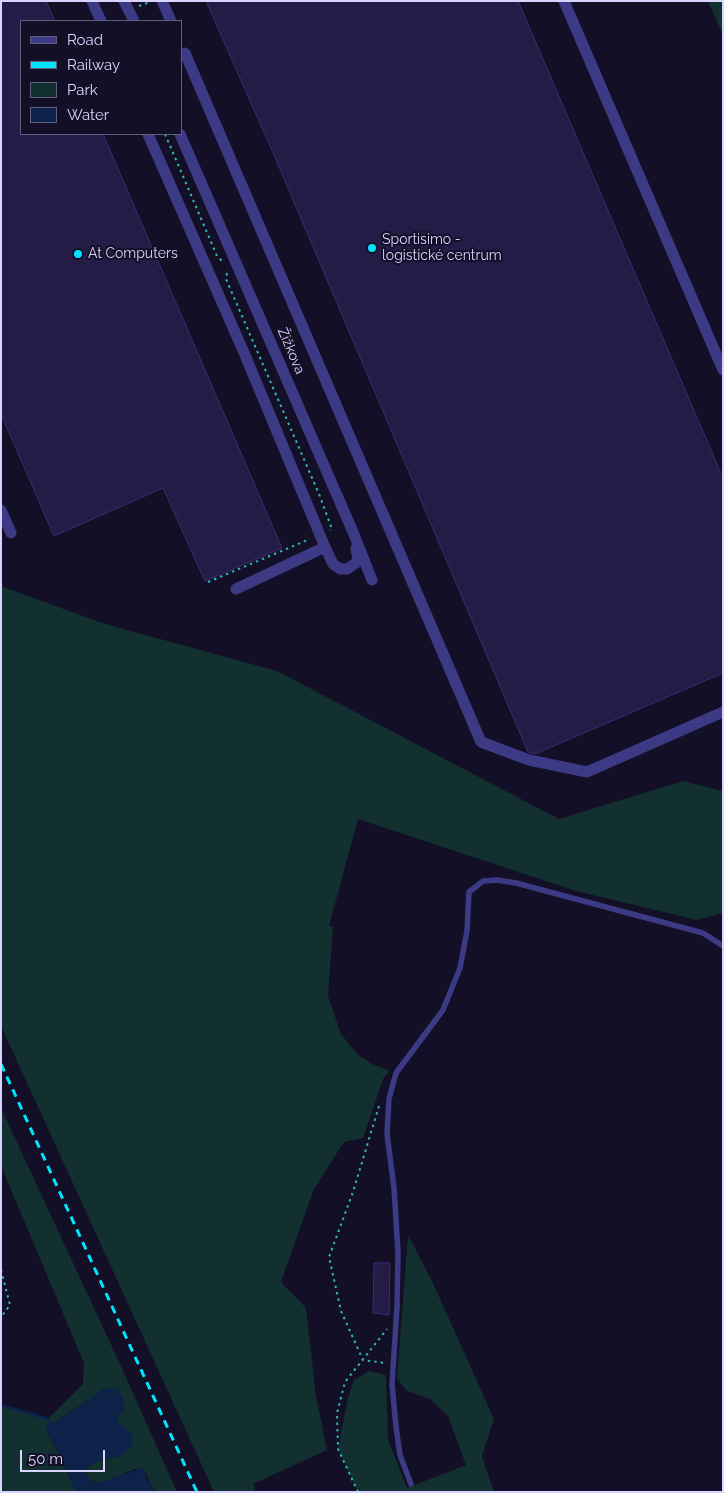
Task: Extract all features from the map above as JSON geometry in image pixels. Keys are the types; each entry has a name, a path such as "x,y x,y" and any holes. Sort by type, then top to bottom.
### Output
{"street":[{"path":"92,1 101,20"},
{"path":"124,1 132,20"},
{"path":"162,1 171,20"},
{"path":"564,1 723,370"},
{"path":"182,51 481,742 529,760 587,772 723,712"},
{"path":"152,135 325,547 336,567 350,568 358,559 353,532"},
{"name":"Žižkova","path":"180,135 353,532 372,580"},
{"path":"1,510 12,533"},
{"path":"236,589 325,547"}],"lane":[{"path":"411,1484 400,1455 392,1384 398,1252 394,1188 387,1134 389,1099 396,1073 443,1010 460,968 466,931 469,892 482,881 496,880 516,884 703,934 723,946"}],"path":[{"path":"140,7 153,1"},
{"path":"165,135 218,256 222,260 227,273 226,279 332,529 208,582"},
{"path":"363,1360 341,1311 330,1257 354,1192 379,1106"},
{"path":"1,1270 10,1305 1,1317"},
{"path":"358,1492 338,1448 337,1413 345,1382 396,1318"},
{"path":"363,1360 394,1364"}],"green space":[{"path":"708,1 723,1 723,35 715,17"},
{"path":"1,586 102,623 277,671 559,819 683,781 723,791 723,913 697,920 576,891 358,819 329,926 333,927 328,996 341,1034 358,1055 374,1065 390,1071 383,1079 363,1138 344,1142 314,1189 281,1282 306,1308 316,1396 327,1450 253,1484 256,1492 214,1492 1,1026"},
{"path":"1,1108 120,1364 177,1492 154,1492 146,1473 135,1469 98,1483 88,1479 85,1469 97,1461 120,1456 116,1420 124,1409 100,1390 97,1395 45,1428 76,1492 1,1492 1,1405 48,1419 83,1384 84,1363 1,1166"},
{"path":"408,1235 432,1281 494,1419 482,1456 494,1492 358,1492 338,1449 348,1398 354,1380 369,1371 386,1375 388,1439 407,1488 466,1465 448,1416 430,1399 407,1391 397,1379"}],"water":[{"path":"118,1389 124,1400 124,1409 116,1420 132,1434 131,1447 120,1456 97,1461 85,1469 86,1475 92,1482 98,1483 142,1468 154,1492 76,1492 45,1428 97,1395 100,1390"}],"building":[{"name":"At Computers","path":"1,1 46,1 55,20 20,20 20,135 103,135 282,548 205,581 163,488 54,536 1,414"},
{"path":"206,1 518,1 723,478 723,673 535,754 528,752 274,155"},
{"path":"374,1263 390,1263 389,1315 373,1313"}],"waterway":[{"path":"1,1405 48,1419 54,1428"}],"railway":[{"path":"1,1064 197,1492"}],"place":[{"name":"Sportisimo - logistické centrum","path":"372,248"},
{"name":"At Computers","path":"78,254"}]}
